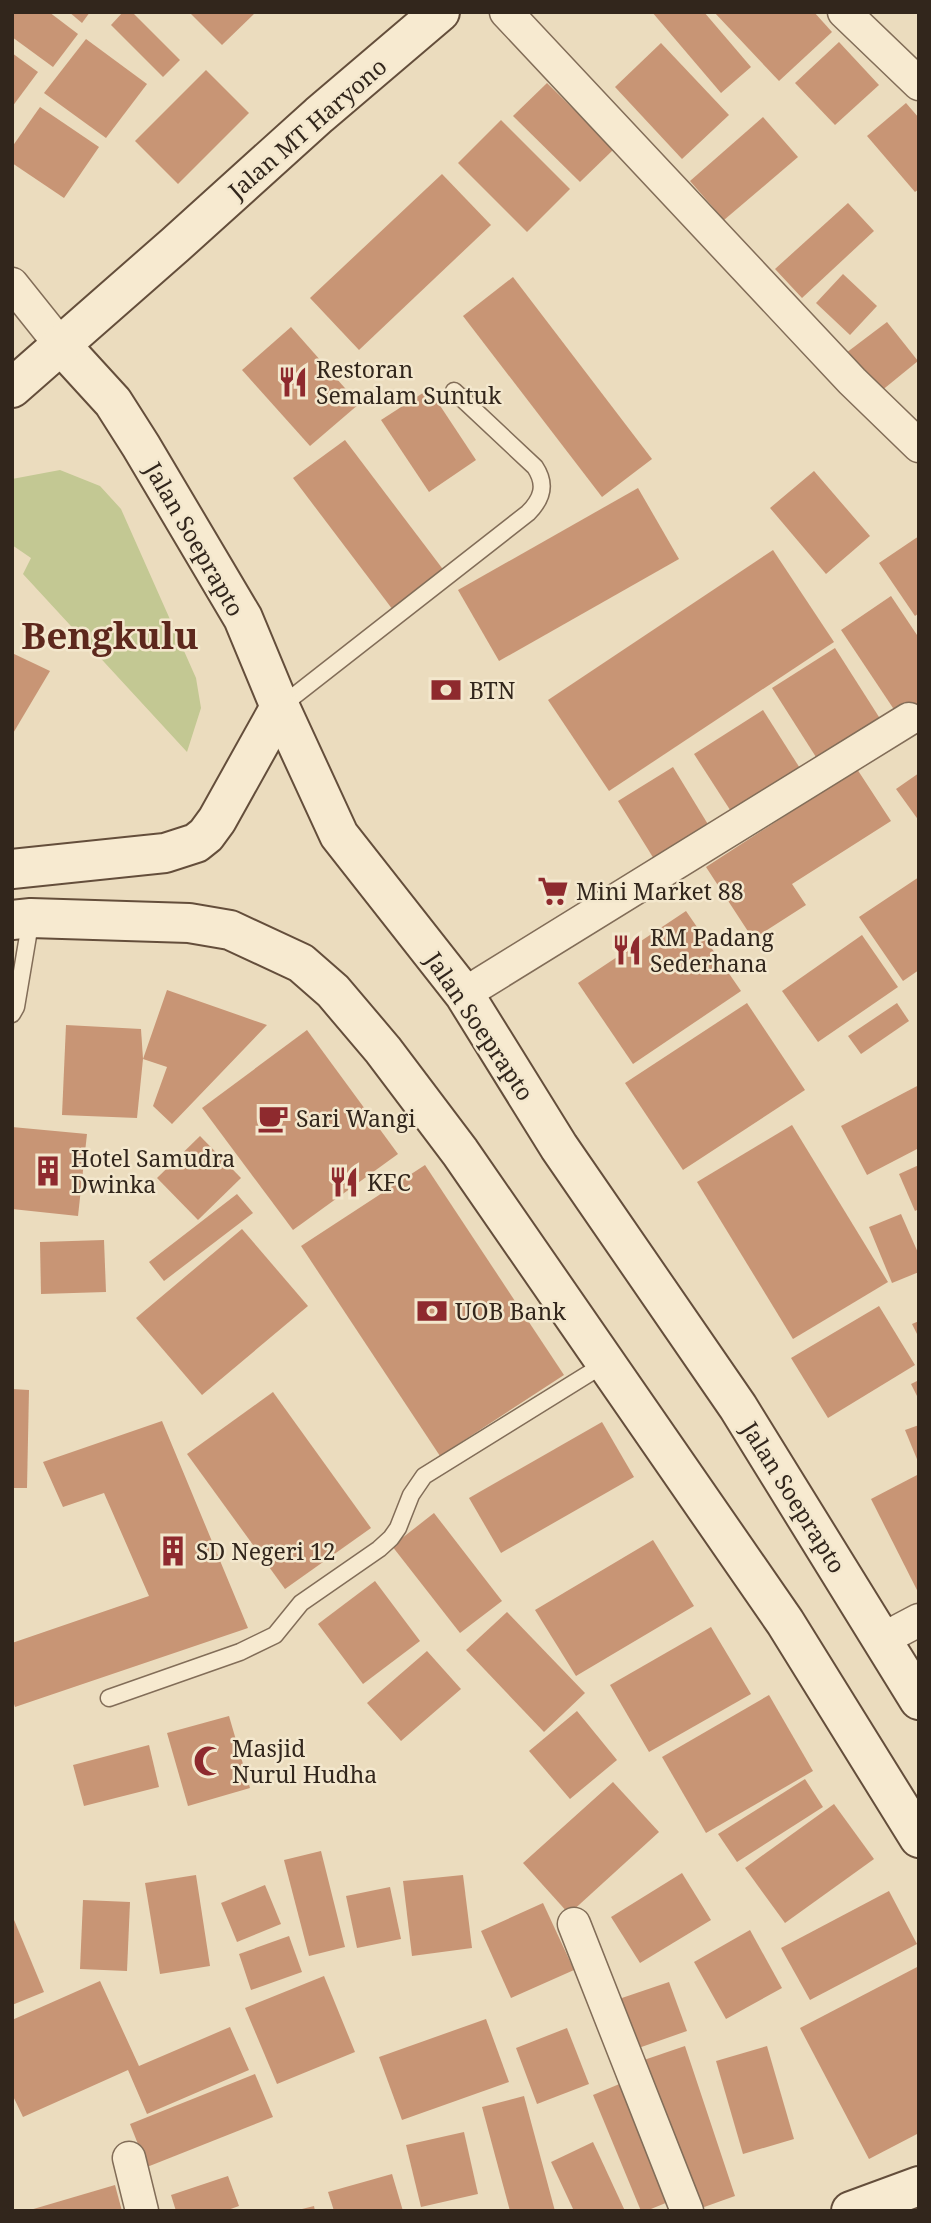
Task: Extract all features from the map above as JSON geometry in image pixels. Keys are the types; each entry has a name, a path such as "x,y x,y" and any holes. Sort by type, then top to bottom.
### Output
{"main road":[{"name":"Jalan MT Haryono","path":"12,388 175,246 319,115 440,12"},
{"name":"Jalan Soeprapto","path":"60,344 113,402 243,618 280,707 339,835 464,994 559,1147 738,1407 919,1700"},
{"path":"12,869 142,857 196,843 217,820 280,707"},
{"path":"22,919 189,923 230,930 263,943 301,963 333,991 383,1050 460,1152 606,1363 785,1622 919,1838"},
{"path":"851,2211 919,2186"}],"street":[{"path":"506,12 852,381 919,446"},
{"path":"844,12 919,84"},
{"path":"12,284 60,344"},
{"path":"464,994 909,719"},
{"path":"883,1639 919,1620"},
{"path":"574,1924 687,2211"},
{"path":"129,2158 142,2211"}],"lane":[{"path":"280,707 528,513 538,502 543,488 536,467 454,391"},
{"path":"12,1014 16,1007 22,919"},
{"path":"109,1698 240,1652 275,1635 301,1603 391,1538 398,1528 411,1494 424,1476 606,1363"}],"green space":[{"path":"60,470 100,486 121,509 196,678 201,708 187,752 23,574 31,558 12,545 12,479"}],"building":[{"path":"12,12 49,12 78,34 53,67 12,37"},
{"path":"69,12 90,12 82,23"},
{"path":"123,12 132,12 180,60 163,77 111,25"},
{"path":"189,12 256,12 222,45"},
{"path":"652,12 704,12 751,67 721,93"},
{"path":"714,12 814,12 832,32 779,81"},
{"path":"86,39 147,84 106,138 44,93"},
{"path":"839,42 879,85 835,125 795,83"},
{"path":"661,43 729,115 682,159 615,87"},
{"path":"12,53 38,72 12,107"},
{"path":"206,70 249,113 178,184 135,141"},
{"path":"547,83 614,149 580,182 513,116"},
{"path":"906,103 919,118 919,189 915,192 867,136"},
{"path":"40,107 99,147 64,198 12,163 12,147"},
{"path":"763,117 798,157 724,220 690,181"},
{"path":"501,120 570,189 527,232 458,163"},
{"path":"442,174 491,225 359,350 310,298"},
{"path":"848,203 874,231 802,298 775,269"},
{"path":"843,274 877,306 850,335 816,303"},
{"path":"513,277 652,459 602,497 463,316"},
{"path":"887,322 918,361 875,396 842,356"},
{"path":"291,327 359,404 310,446 242,370"},
{"path":"429,389 476,460 429,492 381,420"},
{"path":"345,440 445,572 393,610 293,478"},
{"path":"814,471 870,536 826,574 770,508"},
{"path":"638,488 679,559 499,661 458,590"},
{"path":"919,536 919,613 915,616 879,563"},
{"path":"773,550 834,642 609,791 548,700"},
{"path":"891,596 919,638 919,704 899,717 841,630"},
{"path":"835,648 886,728 823,768 772,688"},
{"path":"12,653 50,671 12,735"},
{"path":"763,710 803,773 734,816 694,754"},
{"path":"673,767 709,826 654,859 618,801"},
{"path":"857,769 891,821 792,884 806,905 753,939 706,867"},
{"path":"919,773 919,821 896,789"},
{"path":"919,877 919,970 903,981 859,917"},
{"path":"686,911 741,991 633,1064 578,983"},
{"path":"862,935 898,987 818,1042 782,991"},
{"path":"167,990 267,1025 172,1124 153,1106 167,1067 143,1059"},
{"path":"747,1003 805,1090 683,1170 625,1083"},
{"path":"897,1003 909,1021 861,1054 848,1036"},
{"path":"66,1025 141,1029 143,1059 137,1118 62,1115"},
{"path":"307,1030 398,1154 293,1230 202,1108"},
{"path":"919,1085 919,1148 867,1175 841,1126"},
{"path":"792,1125 888,1282 793,1339 697,1182"},
{"name":"Hotel Samudra Dwinka","path":"12,1127 87,1134 78,1216 12,1209"},
{"path":"200,1136 241,1178 198,1220 157,1178"},
{"name":"UOB Bank","path":"425,1165 564,1375 440,1456 301,1246"},
{"path":"919,1165 919,1209 915,1211 899,1174"},
{"path":"237,1194 253,1213 164,1281 149,1262"},
{"path":"901,1214 919,1255 919,1272 892,1283 869,1227"},
{"path":"242,1229 308,1306 202,1395 136,1318"},
{"path":"104,1240 106,1292 41,1294 40,1242"},
{"path":"879,1306 915,1365 828,1418 791,1358"},
{"path":"919,1321 919,1338 912,1324"},
{"path":"919,1380 919,1400 911,1384"},
{"path":"12,1389 29,1390 27,1488 12,1488"},
{"path":"273,1392 371,1528 285,1589 187,1454"},
{"name":"SD Negeri 12","path":"162,1421 248,1628 15,1707 12,1698 12,1643 149,1596 104,1493 63,1507 43,1462"},
{"path":"602,1422 634,1477 501,1553 469,1498"},
{"path":"919,1425 919,1464 905,1430"},
{"path":"919,1474 919,1594 871,1499"},
{"path":"434,1513 502,1601 460,1633 392,1546"},
{"path":"653,1540 694,1606 576,1676 535,1610"},
{"path":"375,1581 420,1641 363,1684 318,1624"},
{"path":"507,1612 585,1693 544,1732 466,1650"},
{"path":"711,1627 751,1694 649,1752 610,1685"},
{"path":"427,1651 461,1689 401,1741 367,1703"},
{"path":"769,1695 813,1771 706,1833 662,1757"},
{"path":"577,1711 617,1760 570,1799 529,1751"},
{"name":"Masjid Nurul Hudha","path":"229,1716 250,1788 188,1806 167,1733"},
{"path":"149,1745 159,1787 84,1806 73,1765"},
{"path":"805,1779 823,1807 737,1862 718,1834"},
{"path":"613,1782 659,1832 569,1914 523,1863"},
{"path":"834,1804 874,1859 785,1923 745,1868"},
{"path":"321,1851 345,1947 309,1956 284,1860"},
{"path":"682,1873 711,1920 640,1963 611,1917"},
{"path":"196,1875 210,1966 160,1974 145,1883"},
{"path":"463,1875 472,1948 412,1956 403,1881"},
{"path":"265,1885 281,1924 237,1942 221,1903"},
{"path":"390,1887 401,1939 357,1948 346,1896"},
{"path":"889,1891 917,1944 810,2000 781,1948"},
{"path":"83,1900 130,1902 127,1971 80,1969"},
{"path":"543,1903 574,1970 511,1998 481,1931"},
{"path":"12,1915 44,1992 12,2005"},
{"path":"750,1930 782,1988 726,2019 694,1962"},
{"path":"289,1936 302,1972 251,1990 239,1954"},
{"path":"919,1966 919,2133 869,2159 800,2028"},
{"path":"324,1976 355,2052 277,2084 245,2008"},
{"path":"100,1981 139,2066 230,2027 249,2070 147,2114 128,2070 23,2117 12,2094 12,2020"},
{"path":"669,1982 687,2031 630,2051 613,2001"},
{"path":"486,2019 509,2082 402,2120 379,2057"},
{"path":"567,2028 589,2084 537,2104 516,2048"},
{"path":"685,2046 735,2196 693,2211 641,2061"},
{"path":"767,2046 794,2139 743,2154 716,2061"},
{"path":"255,2074 273,2117 147,2167 130,2124"},
{"path":"629,2080 678,2198 646,2211 641,2211 593,2095"},
{"path":"524,2096 555,2211 510,2211 482,2107"},
{"path":"464,2132 478,2194 421,2207 406,2145"},
{"path":"593,2142 625,2211 574,2211 551,2162"},
{"path":"392,2174 403,2211 334,2211 328,2192"},
{"path":"228,2176 239,2206 225,2211 176,2211 171,2195"},
{"path":"115,2185 122,2211 30,2211 30,2210"},
{"path":"314,2206 315,2211 298,2211 298,2210"}],"place":[{"name":"Restoran Semalam Suntuk","path":"293,382"},
{"name":"BTN","path":"446,690"},
{"name":"Mini Market 88","path":"553,891"},
{"name":"RM Padang Sederhana","path":"627,950"},
{"name":"Sari Wangi","path":"273,1118"},
{"name":"Hotel Samudra Dwinka","path":"48,1171"},
{"name":"KFC","path":"344,1182"},
{"name":"UOB Bank","path":"432,1311"},
{"name":"SD Negeri 12","path":"173,1551"},
{"name":"Masjid Nurul Hudha","path":"209,1761"}],"district":[{"name":"Bengkulu","path":"110,634"}]}
